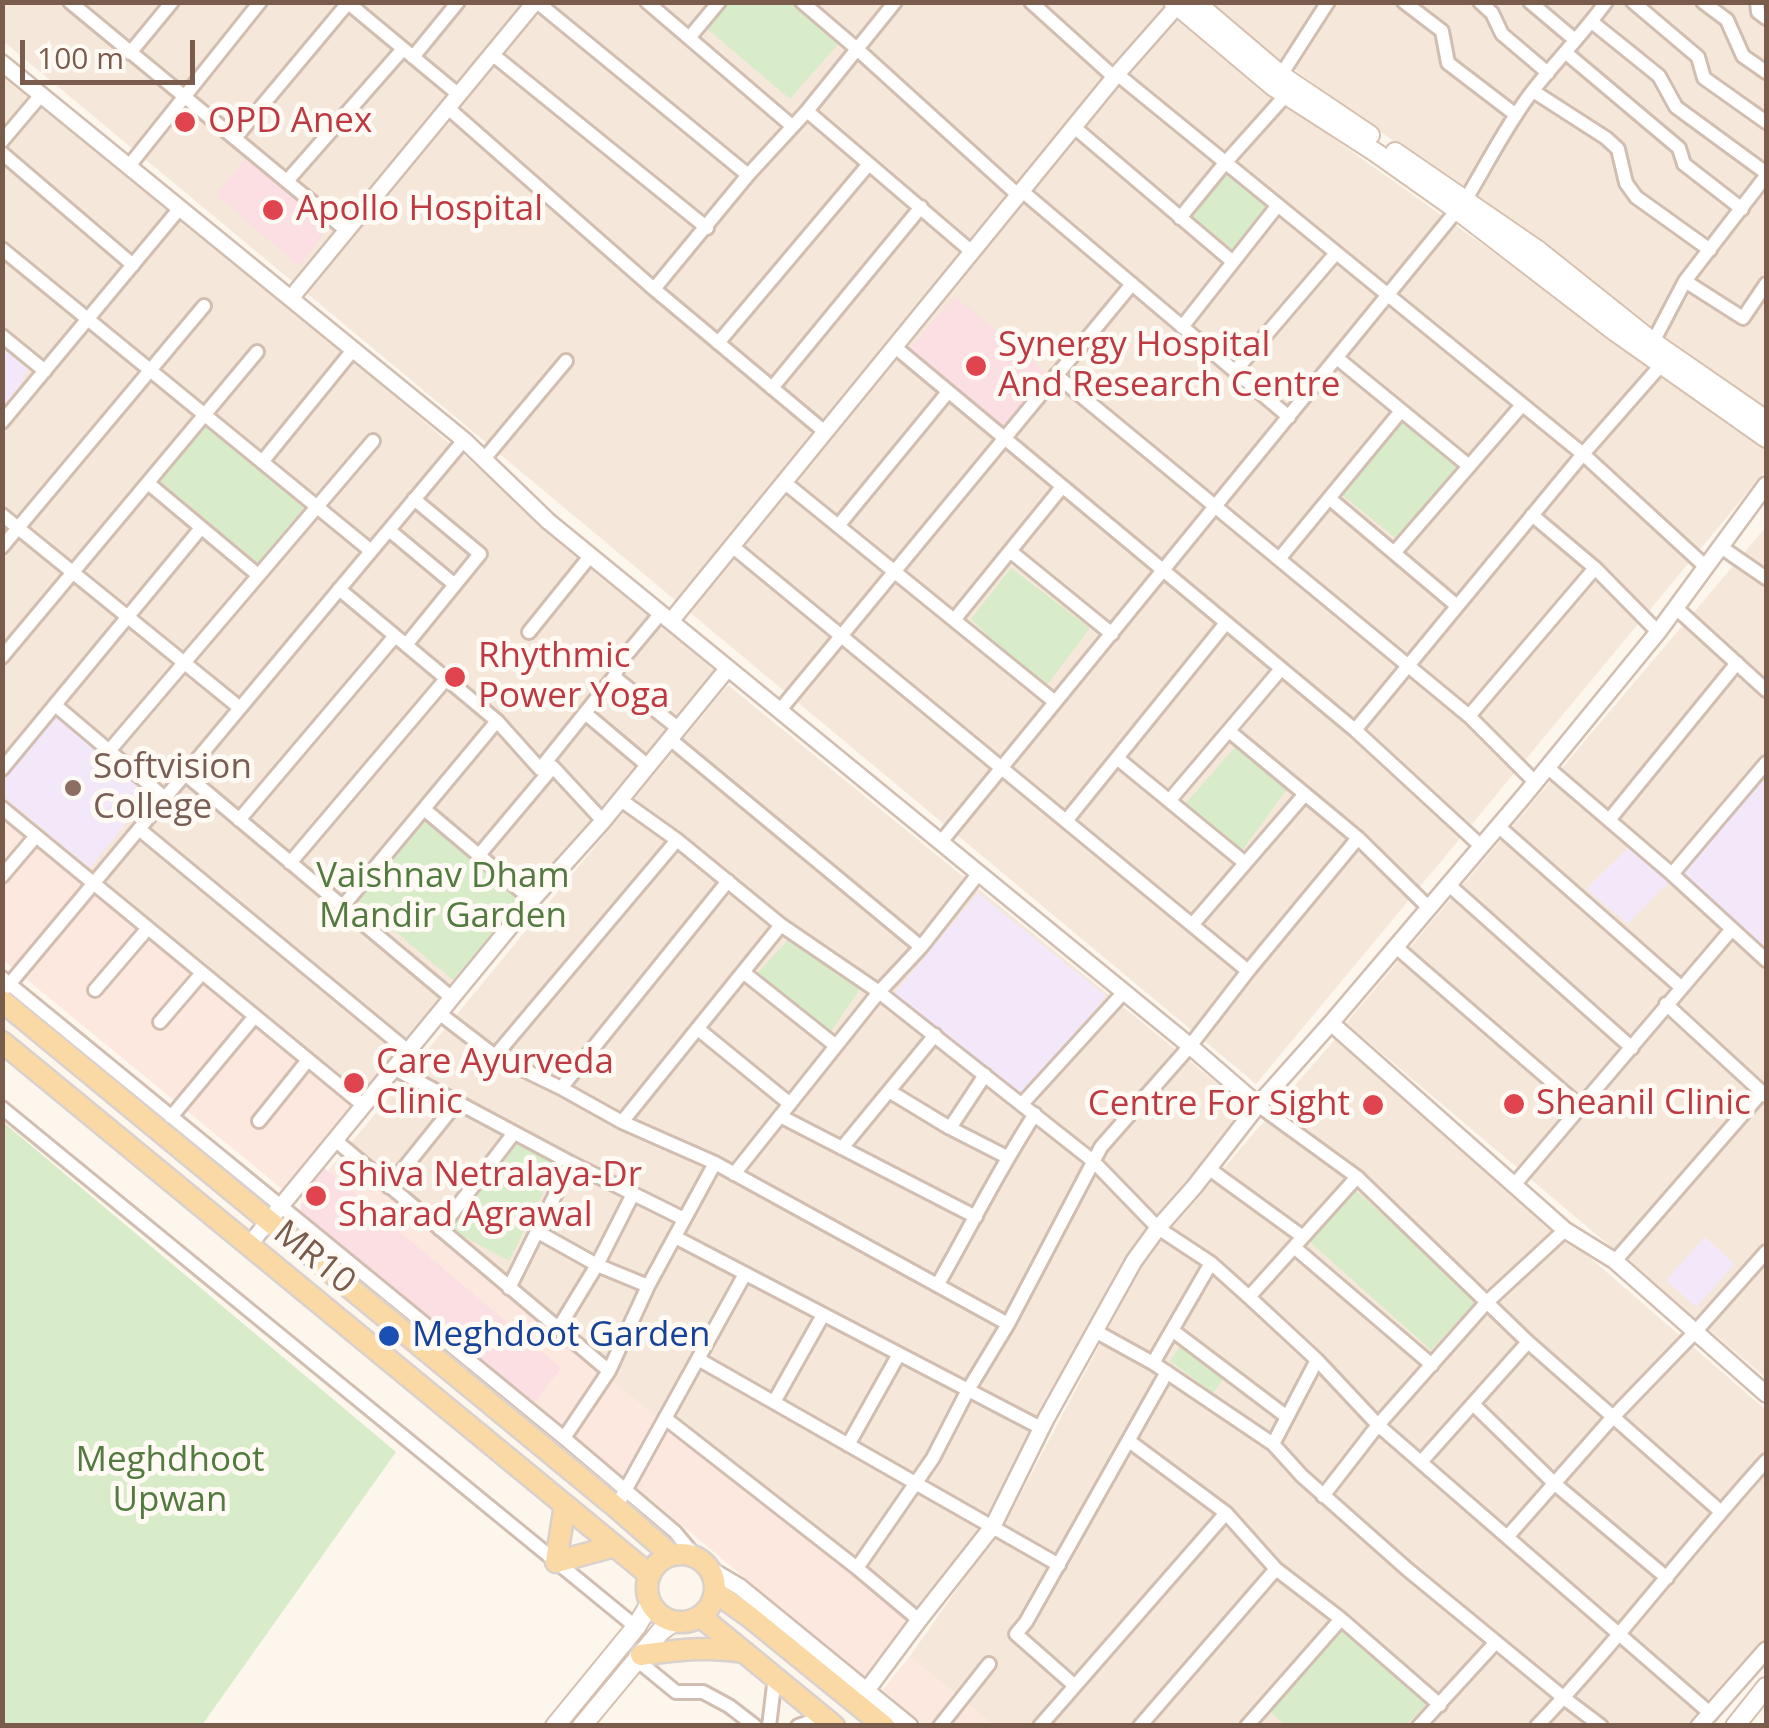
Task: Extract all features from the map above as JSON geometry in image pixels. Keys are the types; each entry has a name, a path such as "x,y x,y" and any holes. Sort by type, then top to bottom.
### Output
{"main road":[{"path":"1182,4 1462,205 1661,365 1766,438"},
{"path":"1182,4 1237,58 1286,96 1539,251 1652,342 1766,420"},
{"name":"MR10","path":"4,989 621,1499 671,1555"},
{"name":"MR10","path":"2,1042 650,1575"},
{"path":"565,1505 556,1562 615,1546"},
{"path":"683,1554 703,1563 715,1581 716,1592 708,1610 684,1622 656,1611 648,1593 650,1575 671,1555 683,1554"},
{"path":"716,1592 884,1726"},
{"path":"555,1726 636,1627 651,1602"},
{"path":"700,1616 829,1721"},
{"path":"582,1726 660,1632 675,1621"},
{"path":"639,1658 686,1648 717,1647 746,1652"},
{"path":"1735,1726 1766,1687"}],"street":[{"path":"70,2 347,230"},
{"path":"130,52 172,2"},
{"path":"128,166 260,2"},
{"path":"291,298 536,2 748,176"},
{"path":"647,2 792,126"},
{"path":"689,38 719,2"},
{"path":"654,289 807,112 895,2"},
{"path":"1032,2 1116,75 1582,454 1706,567"},
{"path":"1281,76 1328,2"},
{"path":"1404,2 1442,32 1448,63 1516,115"},
{"path":"1480,2 1492,12 1502,34 1548,73"},
{"path":"1530,2 1576,40"},
{"path":"1632,2 1698,57 1704,78 1766,122"},
{"path":"1702,2 1726,20 1744,56 1766,72"},
{"path":"1757,2 1758,12 1766,18"},
{"path":"235,138 347,3 408,53 453,101 654,289 825,432"},
{"path":"941,842 1462,205 1516,115 1603,3"},
{"path":"806,4 1020,192 1289,417"},
{"path":"479,856 614,677 621,661 732,546 1116,75 1182,4"},
{"path":"287,182 450,5"},
{"path":"1592,22 1659,76 1676,107 1766,175 1686,281 1652,342"},
{"path":"1566,52 1680,148 1684,164 1742,209"},
{"path":"492,54 706,228"},
{"path":"2,63 464,440 548,520 1258,1104 1356,1177 1528,1342 1720,1511"},
{"path":"1533,91 1606,138 1618,149 1626,183 1636,197 1710,250"},
{"path":"2,141 41,95"},
{"path":"1180,218 1286,96"},
{"path":"807,112 972,252"},
{"path":"1074,127 1233,262"},
{"path":"2,153 133,265"},
{"path":"718,343 869,164"},
{"path":"772,388 921,206"},
{"path":"1182,327 1278,206"},
{"path":"2,422 180,208"},
{"path":"2,249 371,551"},
{"path":"1235,371 1336,253"},
{"path":"1686,281 1744,318 1766,284"},
{"path":"780,710 1132,284"},
{"path":"2,547 204,306"},
{"path":"2,336 45,371"},
{"path":"895,347 1355,730 1481,846"},
{"path":"262,462 353,350"},
{"path":"2,657 257,352"},
{"path":"1337,358 1468,466"},
{"path":"484,460 566,361"},
{"path":"1355,730 1582,454 1661,365"},
{"path":"1056,375 1469,716 1535,782"},
{"path":"838,526 948,392"},
{"path":"1394,553 1522,405"},
{"path":"1279,559 1401,411"},
{"path":"108,750 373,440"},
{"path":"464,440 4,989 171,1116 275,1214 564,1438 621,1499 675,1532 703,1563 740,1587 910,1726"},
{"path":"784,482 1056,702"},
{"path":"148,483 258,575"},
{"path":"867,1690 994,1526 1041,1428 1134,1261 1158,1228 1258,1104 1449,885 1658,632 1766,485"},
{"path":"954,620 1062,486"},
{"path":"240,820 480,554 414,498"},
{"path":"1329,498 1457,606"},
{"path":"2,514 240,708"},
{"path":"1532,515 1595,568 1658,632"},
{"path":"2,768 201,528"},
{"path":"390,530 455,585"},
{"path":"732,546 1248,971"},
{"path":"1721,547 1766,578"},
{"path":"1010,550 1112,634"},
{"path":"529,632 591,554"},
{"path":"1469,716 1595,568"},
{"path":"339,590 497,721 603,821"},
{"path":"1676,608 1766,690"},
{"path":"1066,821 1226,623"},
{"path":"1609,820 1737,664"},
{"path":"249,1244 728,668"},
{"path":"1170,801 1281,668"},
{"path":"614,677 674,734 920,947"},
{"path":"290,862 446,679"},
{"path":"55,705 165,798"},
{"path":"585,713 648,766"},
{"path":"343,906 497,721"},
{"path":"1229,730 1358,838 1428,908"},
{"path":"1117,758 1246,863"},
{"path":"1672,874 1766,763"},
{"path":"1547,767 1766,960"},
{"path":"185,774 452,998"},
{"path":"1192,924 1305,794"},
{"path":"621,800 781,924 879,992 1094,1160 1158,1228 1211,1263 1249,1296 1378,1425 1618,1634 1705,1720 1766,1650"},
{"path":"2,808 364,1105"},
{"path":"424,808 532,900"},
{"path":"1498,826 1682,988"},
{"path":"139,830 408,1051"},
{"path":"2,876 36,836"},
{"path":"856,1568 933,1458 1101,1147 1190,1046 1358,838"},
{"path":"496,1056 676,840"},
{"path":"734,1174 979,873"},
{"path":"562,1088 728,881"},
{"path":"1449,885 1632,1048"},
{"path":"622,1122 781,924"},
{"path":"95,990 148,928"},
{"path":"1514,1184 1732,929"},
{"path":"1396,946 1582,1108"},
{"path":"160,1022 202,972"},
{"path":"743,972 836,1046"},
{"path":"1022,1104 1124,992"},
{"path":"1615,1262 1764,1094 1666,1004"},
{"path":"439,1013 496,1056 622,1122 715,1163 1008,1324"},
{"path":"171,1116 255,1016"},
{"path":"1331,1024 1565,1230 1615,1262 1766,1394"},
{"path":"698,1029 790,1104"},
{"path":"842,1148 935,1036"},
{"path":"259,1120 308,1060"},
{"path":"395,1069 684,1219"},
{"path":"950,1128 984,1074"},
{"path":"889,1091 1007,1156"},
{"path":"390,1186 458,1101"},
{"path":"2,1108 636,1627"},
{"path":"938,1284 1007,1156 1035,1114"},
{"path":"780,1116 976,1217"},
{"path":"440,1229 514,1133"},
{"path":"335,1140 609,1371"},
{"path":"509,1288 571,1163"},
{"path":"564,1438 609,1371 648,1286 715,1163"},
{"path":"1208,1168 1298,1242 1432,1366"},
{"path":"1249,1296 1356,1177"},
{"path":"558,1330 633,1194"},
{"path":"1323,1496 1378,1425 1486,1303 1565,1230"},
{"path":"538,1232 597,1265 648,1286"},
{"path":"675,1236 1041,1428"},
{"path":"1508,1536 1766,1252"},
{"path":"1153,1362 1211,1263"},
{"path":"621,1499 745,1274"},
{"path":"774,1402 823,1315"},
{"path":"1172,1330 1287,1417"},
{"path":"1095,1331 1153,1362 1273,1444 1323,1496 1602,1726"},
{"path":"1421,1462 1528,1342"},
{"path":"848,1445 899,1354"},
{"path":"698,1359 1059,1565"},
{"path":"1273,1444 1317,1360"},
{"path":"1074,1686 1016,1634 1167,1372"},
{"path":"1474,1405 1555,1484 1667,1578"},
{"path":"665,1418 919,1620"},
{"path":"1129,1441 1226,1513 1276,1569 1341,1619 1440,1705"},
{"path":"1537,1726 1766,1461"},
{"path":"1040,1726 1226,1513"},
{"path":"1146,1723 1276,1569"},
{"path":"1254,1723 1341,1619"},
{"path":"1419,1726 1496,1642"},
{"path":"639,1658 676,1692 703,1692 755,1726"},
{"path":"940,1726 990,1664"},
{"path":"769,1726 775,1678"},
{"path":"798,1726 829,1721"}],"shaded area":[{"path":"2,3 525,3 293,282 3,41"},
{"path":"542,3 1162,3 1244,75 1766,446 1766,470 1256,1084 303,290"},
{"path":"1211,3 1766,3 1766,410 1266,49"},
{"path":"2,72 378,382 715,671 357,1104 3,960"},
{"name":"Apollo Hospital","path":"247,156 331,225 299,266 216,195"},
{"name":"Synergy Hospital And Research Centre","path":"955,296 1049,375 996,436 903,357"},
{"path":"3,348 28,369 3,406"},
{"path":"1766,527 1766,1378 1346,1023"},
{"path":"728,685 1245,1106 1145,1239 993,1519 868,1681 300,1205"},
{"name":"Softvision College","path":"56,717 150,794 90,868 3,796 3,782"},
{"path":"1766,773 1766,949 1679,872"},
{"path":"2,816 357,1104 287,1193 3,960"},
{"path":"1630,846 1669,882 1628,924 1586,889"},
{"path":"978,893 1106,996 1022,1100 891,997"},
{"path":"1336,1038 1766,1410 1766,1639 1691,1725 925,1726 883,1690 1011,1512 1157,1236 1184,1214"},
{"path":"345,1153 610,1379 911,1623 868,1681 300,1205"},
{"path":"317,1162 561,1368 535,1402 297,1220"},
{"path":"1705,1237 1735,1264 1696,1307 1666,1280"},
{"path":"910,1656 994,1725 925,1725 883,1690"}],"green space":[{"path":"728,3 792,3 839,43 790,99 706,28"},
{"path":"1228,173 1268,206 1232,249 1192,216"},
{"path":"1401,420 1458,466 1398,540 1341,494"},
{"path":"204,424 304,508 258,563 158,479"},
{"path":"1011,568 1090,628 1043,690 971,619"},
{"path":"1239,743 1289,786 1239,855 1185,804"},
{"name":"Vaishnav Dham Mandir Garden","path":"432,814 525,893 453,980 358,900"},
{"path":"788,940 860,989 830,1033 755,976"},
{"name":"Meghdhoot Upwan","path":"3,1122 396,1452 202,1725 3,1725"},
{"path":"519,1142 560,1159 509,1261 450,1229"},
{"path":"1355,1190 1477,1300 1431,1350 1309,1241"},
{"path":"1182,1343 1226,1375 1213,1393 1170,1361"},
{"path":"1344,1629 1430,1700 1406,1725 1285,1725 1270,1711"}],"place":[{"name":"OPD Anex","path":"185,122"},
{"name":"Apollo Hospital","path":"273,210"},
{"name":"Synergy Hospital And Research Centre","path":"976,366"},
{"name":"Rhythmic Power Yoga","path":"455,677"},
{"name":"Softvision College","path":"73,788"},
{"name":"Care Ayurveda Clinic","path":"354,1083"},
{"name":"Sheanil Clinic","path":"1514,1104"},
{"name":"Centre For Sight","path":"1373,1105"},
{"name":"Shiva Netralaya-Dr Sharad Agrawal","path":"316,1196"},
{"name":"Meghdoot Garden","path":"389,1336"}]}
